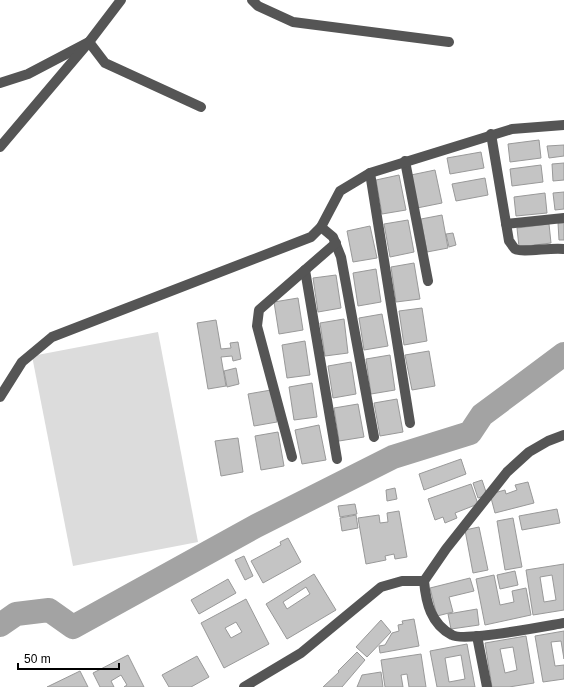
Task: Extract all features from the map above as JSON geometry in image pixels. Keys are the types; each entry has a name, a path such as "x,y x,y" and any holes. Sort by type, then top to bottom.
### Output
{"street":[{"path":"0,147 89,42 121,0"},
{"path":"252,0 258,6 292,22 449,42"},
{"path":"0,83 28,74 89,42"},
{"path":"89,42 105,62 201,107"},
{"path":"0,397 22,362 52,337 311,237 321,227 340,191 370,173 491,134 512,129 564,125"},
{"path":"491,134 509,241 515,249 522,251 555,247 564,249"},
{"path":"405,161 428,280"},
{"path":"370,173 410,423"},
{"path":"506,224 564,218"},
{"path":"321,227 333,237 340,257 374,437"},
{"path":"292,457 257,326 257,316 259,310 336,243"},
{"path":"305,270 337,460"},
{"path":"564,435 548,441 529,452 507,472 446,548 424,581 426,603 437,624 453,636 477,636 564,623"},
{"path":"244,687 301,653 381,587 402,581 424,581"},
{"path":"477,636 487,687"}],"shaded area":[{"path":"158,332 198,542 73,566 32,356"}],"building":[{"path":"539,140 541,158 510,162 508,144"},
{"path":"564,145 564,156 549,158 547,146"},
{"path":"481,152 484,168 450,174 447,158"},
{"path":"564,163 564,180 553,181 552,164"},
{"path":"541,165 543,182 512,186 510,169"},
{"path":"435,170 442,203 417,208 411,175"},
{"path":"399,175 406,210 382,214 376,180"},
{"path":"485,178 488,195 456,201 452,184"},
{"path":"564,192 564,209 555,210 553,193"},
{"path":"545,193 547,213 516,216 514,197"},
{"path":"442,215 448,248 427,252 421,219"},
{"path":"408,220 414,252 390,257 384,224"},
{"path":"558,223 564,223 564,240 559,240"},
{"path":"549,224 551,243 519,247 517,228"},
{"path":"370,226 377,258 353,262 347,231"},
{"path":"453,233 456,245 449,247 446,234"},
{"path":"414,263 420,299 396,302 391,267"},
{"path":"376,269 381,302 358,306 353,273"},
{"path":"336,275 341,308 318,312 313,278"},
{"path":"298,298 303,330 279,334 274,302"},
{"path":"422,308 427,341 404,345 399,311"},
{"path":"382,314 388,346 364,350 359,318"},
{"path":"344,319 348,353 325,356 320,323"},
{"path":"216,320 221,349 231,348 230,343 238,342 241,359 233,361 232,356 221,357 226,386 208,389 197,323"},
{"path":"305,341 310,375 287,378 282,345"},
{"path":"429,351 435,386 412,390 405,355"},
{"path":"390,355 395,390 371,394 366,359"},
{"path":"351,362 356,394 333,398 328,366"},
{"path":"236,368 239,384 227,387 224,371"},
{"path":"312,383 317,417 294,420 289,387"},
{"path":"271,390 277,422 254,426 248,394"},
{"path":"397,399 403,432 380,436 374,403"},
{"path":"358,404 364,437 339,441 334,408"},
{"path":"319,425 326,460 302,464 295,430"},
{"path":"278,432 284,466 261,470 255,436"},
{"path":"238,438 243,472 221,476 215,441"},
{"path":"461,459 466,474 424,490 419,474"},
{"path":"482,480 487,495 478,498 473,483"},
{"path":"528,482 534,503 495,513 490,494 505,490 506,494 517,490 515,485"},
{"path":"471,484 478,504 455,513 457,518 445,523 443,517 435,520 428,499"},
{"path":"395,488 397,499 387,501 386,490"},
{"path":"355,504 357,514 340,517 338,506"},
{"path":"557,509 560,523 522,530 519,516"},
{"path":"399,511 407,557 395,559 394,554 385,556 386,560 366,564 358,518 379,515 380,523 388,522 387,513"},
{"path":"356,515 358,528 342,531 340,518"},
{"path":"513,518 522,567 505,570 497,521"},
{"path":"479,527 488,570 473,573 465,530"},
{"path":"288,538 301,562 263,583 251,561 281,545 280,542"},
{"path":"244,556 253,576 245,580 235,560"},
{"path":"564,564 564,610 533,615 526,570","holes":["552,575 556,600 544,602 540,577"]},
{"path":"515,571 518,585 500,589 497,575"},
{"path":"314,574 336,610 287,639 266,604","holes":["306,587 310,594 287,609 283,602"]},
{"path":"494,575 500,605 514,602 512,591 526,588 531,615 485,625 476,579"},
{"path":"470,578 474,591 449,597 453,612 437,616 430,588"},
{"path":"228,579 236,593 199,614 191,600"},
{"path":"246,599 269,644 224,668 201,623","holes":["236,622 242,632 231,638 225,628"]},
{"path":"477,609 479,625 451,629 448,614"},
{"path":"414,619 419,646 380,653 379,646 385,645 392,633 399,631 398,625 403,624 402,621"},
{"path":"381,620 391,632 367,657 356,647"},
{"path":"564,631 564,659 561,641 551,642 555,666 564,665 564,679 543,682 535,636"},
{"path":"526,636 534,683 509,687 492,687 485,643","holes":["513,647 517,670 505,673 500,649"]},
{"path":"467,644 475,687 437,687 430,651","holes":["461,655 465,679 449,682 445,658"]},
{"path":"357,652 365,660 342,687 323,687 339,672 338,671"},
{"path":"421,654 426,687 409,687 407,674 401,675 403,687 385,687 381,660"},
{"path":"128,655 144,687 124,687 127,685 121,675 111,681 114,687 100,687 93,673"},
{"path":"197,656 209,677 191,687 169,687 162,675"},
{"path":"80,671 88,687 47,687"},
{"path":"381,672 383,687 357,687 362,675"}],"waterway":[{"path":"0,625 16,614 49,610 73,627 256,526 393,457 470,433 482,415 564,354"}]}
